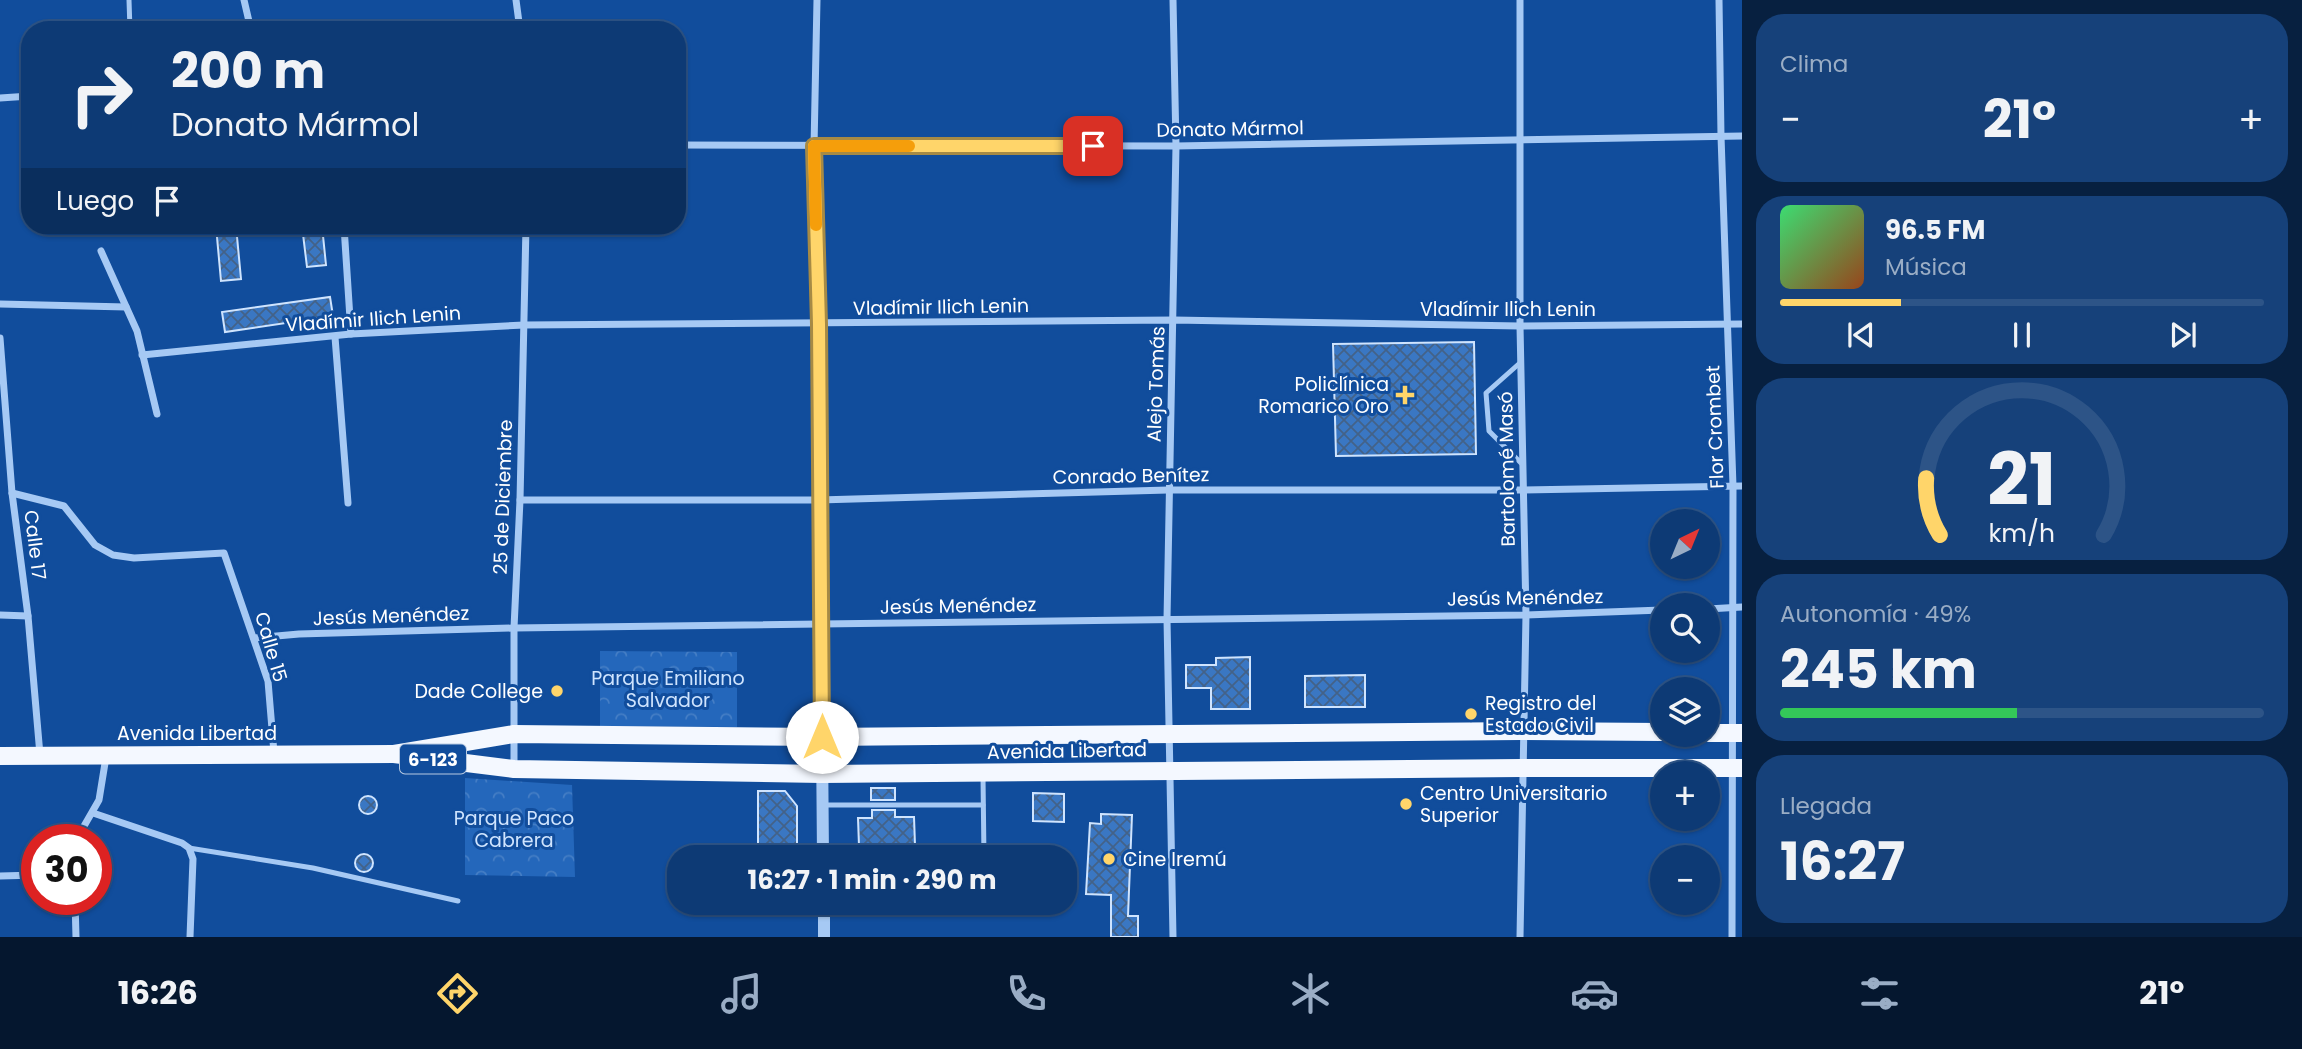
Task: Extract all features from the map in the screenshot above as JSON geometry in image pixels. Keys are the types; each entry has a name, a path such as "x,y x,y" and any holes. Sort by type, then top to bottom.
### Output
{"main road":[{"name":"Avenida Libertad","path":"394,754 514,734 822,737 1650,732"},
{"name":"Avenida Libertad","path":"0,756 394,754 514,769 822,774 1737,768"}],"street":[{"path":"244,0 249,21"},
{"path":"516,0 519,21"},
{"path":"817,0 814,146 819,324 823,845"},
{"name":"Alejo Tomás","path":"1173,0 1176,146 1167,619 1173,937"},
{"name":"Bartolomé Masó","path":"1520,0 1520,326 1526,615 1521,768 1520,937"},
{"name":"Flor Crombet","path":"1719,0 1727,324 1738,486 1732,608 1737,733 1732,937"},
{"path":"0,98 21,97"},
{"name":"Donato Mármol","path":"686,145 1176,146 1742,136"},
{"path":"345,235 351,334"},
{"name":"25 de Diciembre","path":"514,769 514,628 520,500 526,235"},
{"path":"101,251 137,331 156,414"},
{"path":"0,304 126,307"},
{"name":"Vladímir Ilich Lenin","path":"142,355 351,334 524,325 1174,320 1520,326 1742,324"},
{"path":"335,337 348,503"},
{"name":"Calle 17","path":"0,338 12,493 28,616 40,755"},
{"name":"Conrado Benítez","path":"520,500 819,500 1168,490 1524,490 1738,486"},
{"name":"Calle 15","path":"12,493 64,506 95,545 113,555 134,558 223,553 268,681 274,753"},
{"path":"1720,608 1742,607"},
{"name":"Jesús Menéndez","path":"254,638 299,634 514,628 1526,615 1650,610"},
{"path":"0,615 28,616"},
{"path":"86,824 99,800 106,755"},
{"path":"93,813 181,842 189,848 193,859 190,937"},
{"path":"0,876 21,876"},
{"path":"75,915 76,937"},
{"path":"824,915 824,937"}],"lane":[{"path":"129,0 130,21"},
{"path":"1521,362 1486,393 1489,431 1523,465"},
{"path":"983,773 984,845"},
{"path":"823,805 983,805"},
{"path":"189,848 313,868 458,901"}],"green space":[{"name":"Parque Emiliano Salvador","path":"600,651 737,652 737,727 600,726"},
{"name":"Parque Paco Cabrera","path":"465,778 572,785 575,877 465,875"}],"building":[{"path":"217,235 237,235 241,279 221,281"},
{"path":"303,235 323,235 326,265 307,267"},
{"path":"330,297 333,316 225,332 222,312"},
{"name":"Policlínica Romarico Oro","path":"1474,342 1476,454 1336,456 1333,344"},
{"path":"1250,657 1250,709 1211,709 1211,688 1186,688 1186,665 1216,665 1216,658"},
{"path":"1365,675 1365,707 1305,707 1305,676"},
{"path":"871,788 895,788 895,800 871,800"},
{"path":"758,791 785,791 797,806 797,845 758,845"},
{"path":"1033,793 1064,794 1064,822 1033,821"},
{"path":"368,796 374,799 377,805 374,811 368,814 362,811 359,805 362,799"},
{"path":"872,810 895,810 895,817 914,817 915,845 859,845 858,818 872,818"},
{"name":"Cine Iremú","path":"1101,814 1132,815 1128,916 1138,916 1138,937 1111,937 1111,895 1086,894 1090,823 1101,824"},
{"path":"364,854 370,857 373,863 370,869 364,872 358,869 355,863 358,857"}],"slow traffic":[{"path":"816,225 814,146 909,146"}],"place":[{"name":"Policlínica Romarico Oro","path":"1405,395"},
{"name":"Dade College","path":"557,691"},
{"name":"Registro del Estado Civil","path":"1471,714"},
{"name":"Centro Universitario Superior","path":"1406,804"},
{"name":"Cine Iremú","path":"1109,859"}],"route":[{"path":"822,737 819,324 814,146 1093,146"}]}
